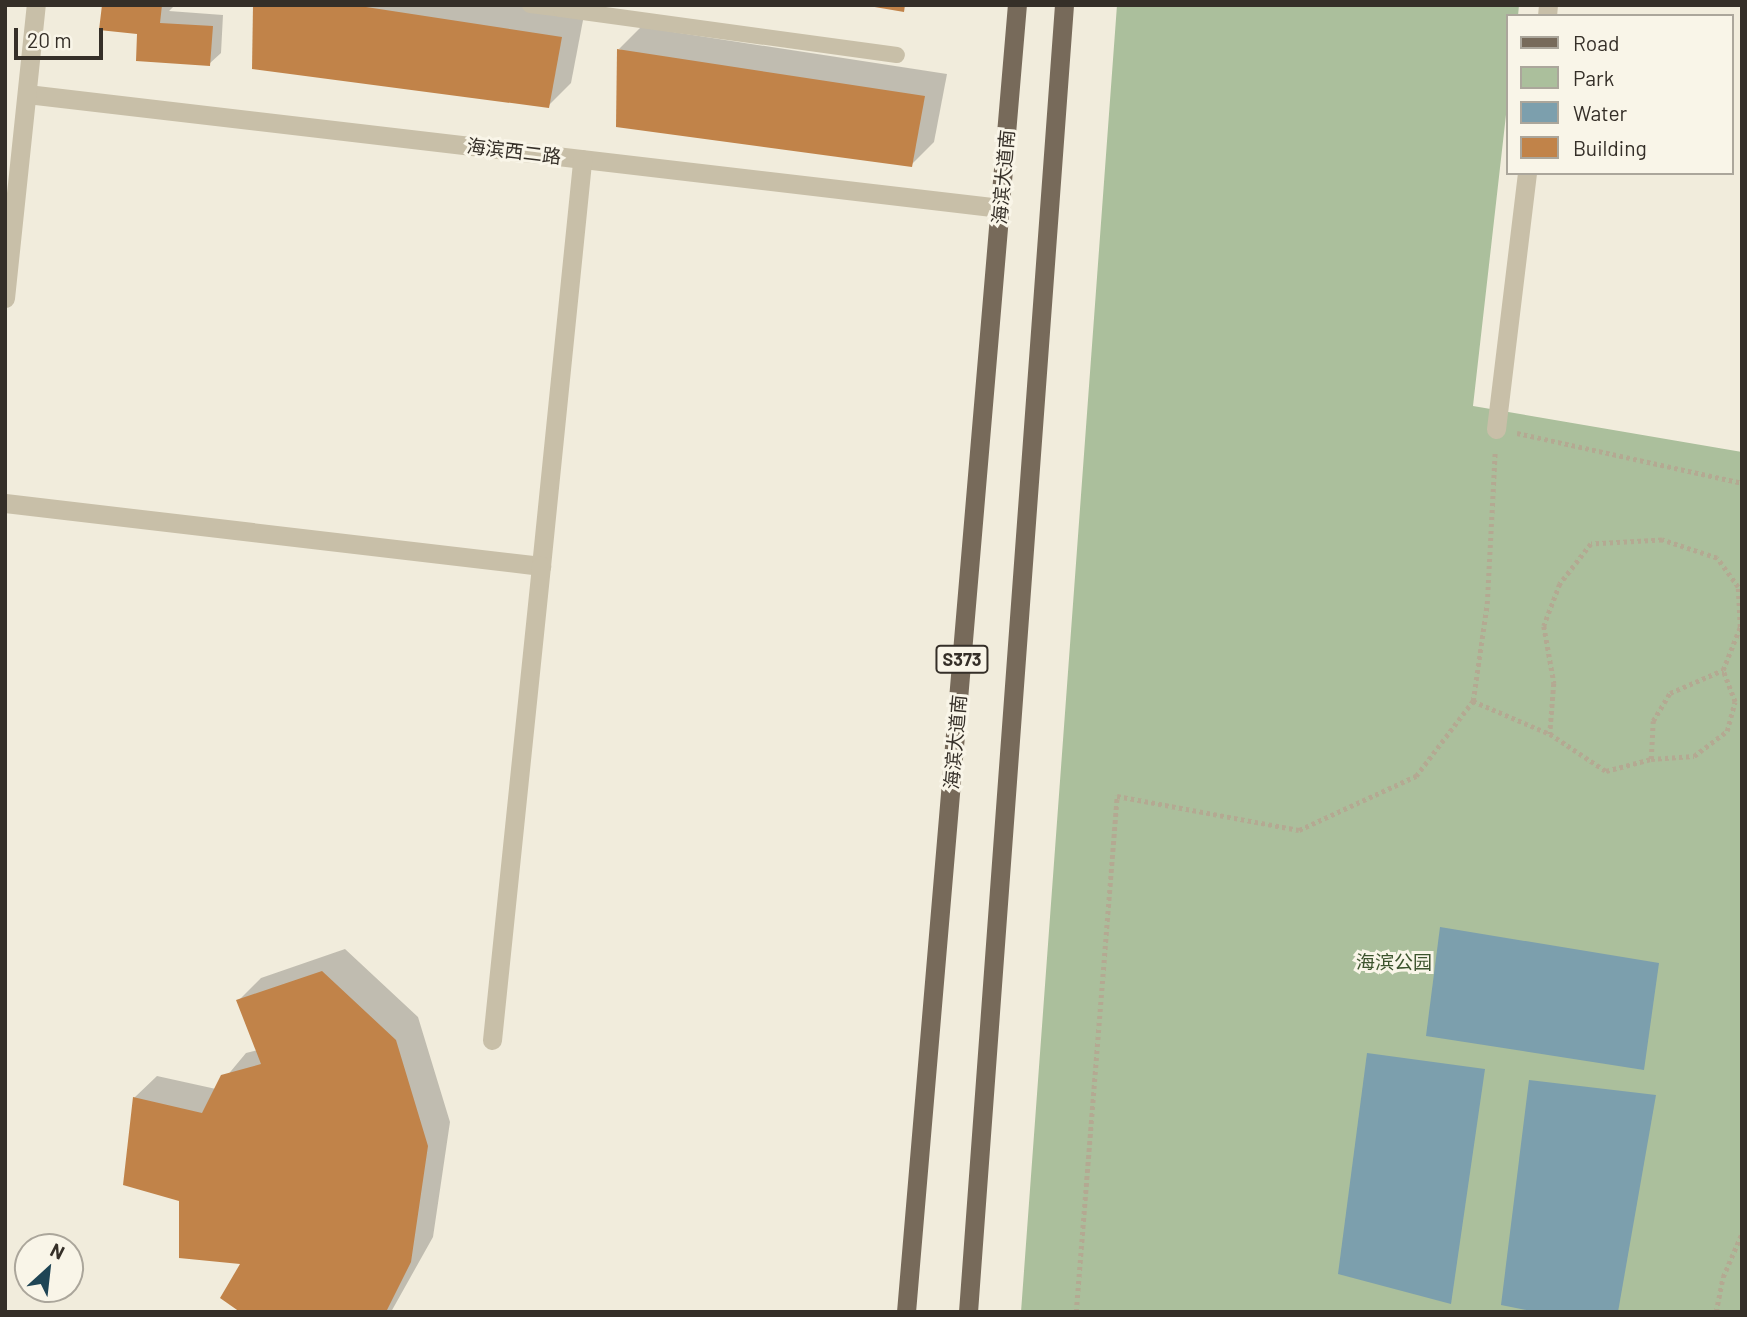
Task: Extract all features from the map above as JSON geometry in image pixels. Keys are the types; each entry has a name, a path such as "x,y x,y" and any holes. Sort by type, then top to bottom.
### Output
{"main road":[{"name":"海滨大道南","path":"906,1312 1017,5"},
{"name":"S373","path":"968,1312 1064,5"}],"street":[{"path":"5,298 36,5"},
{"name":"海滨西二路","path":"27,94 1000,208"},
{"path":"492,1040 582,159"},
{"path":"1496,429 1527,175"},
{"path":"5,503 541,566"}],"lane":[{"path":"530,5 561,7 897,55"}],"path":[{"path":"1076,1312 1118,796 1299,830 1416,776 1473,701 1487,604 1496,429 1742,482"},
{"path":"1473,701 1550,734 1606,771 1651,759 1694,756 1727,731 1735,702 1723,670 1740,627 1738,587 1717,558 1661,540 1591,544 1560,584 1544,626 1554,683 1550,734"},
{"path":"1651,759 1653,721 1670,693 1723,670"},
{"path":"1716,1312 1723,1277 1742,1233"}],"green space":[{"name":"海滨公园","path":"1117,5 1519,5 1518,14 1506,14 1506,115 1473,406 1742,452 1742,1312 1021,1312"}],"water":[{"path":"1440,927 1659,963 1644,1070 1426,1036"},
{"path":"1367,1053 1485,1069 1451,1304 1338,1274"},
{"path":"1529,1080 1656,1095 1618,1312 1536,1312 1501,1305"}],"building":[{"path":"102,5 162,5 160,23 213,26 210,66 136,61 137,34 99,30"},
{"path":"253,5 353,5 562,37 549,108 252,69"},
{"path":"863,5 905,5 904,12"},
{"path":"617,49 925,96 912,167 616,127"},
{"path":"322,971 396,1040 428,1146 411,1262 386,1312 240,1312 220,1298 240,1264 179,1258 179,1201 123,1185 133,1097 202,1113 221,1075 261,1064 236,1000"}]}
